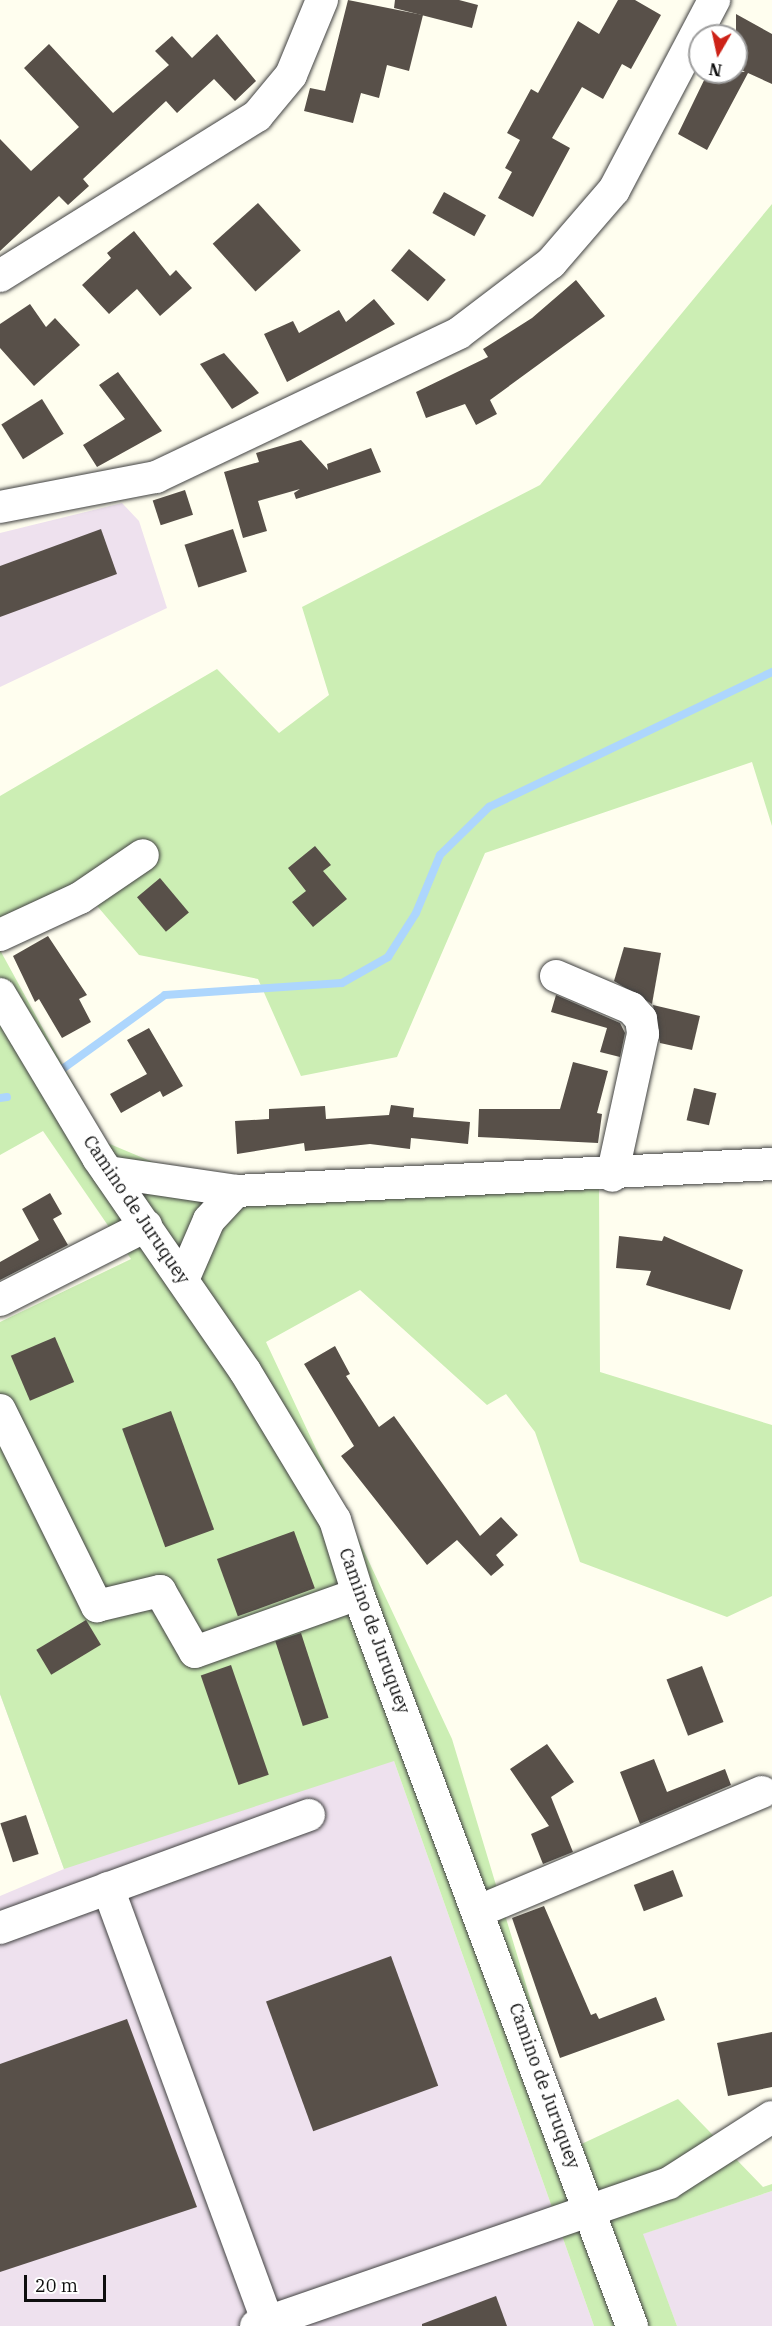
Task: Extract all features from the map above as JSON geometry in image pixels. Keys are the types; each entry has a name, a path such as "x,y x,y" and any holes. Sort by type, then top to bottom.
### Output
{"street":[{"path":"0,276 257,116 291,75 322,0"},
{"path":"0,507 156,477 459,333 551,263 614,190 714,0"},
{"path":"0,934 80,898 143,855"},
{"path":"556,976 631,1008 641,1019 643,1034 612,1176"},
{"name":"Camino de Juruquey","path":"0,994 108,1172 183,1280 335,1520 358,1594 479,1911 632,2326"},
{"path":"108,1172 236,1191 612,1176 772,1164"},
{"path":"183,1280 209,1220 236,1191"},
{"path":"0,1300 146,1226"},
{"path":"0,1410 97,1606 160,1591 195,1652 358,1594"},
{"path":"479,1911 762,1792"},
{"path":"0,1928 309,1815"},
{"path":"108,1888 262,2324 591,2214 669,2183 772,2117"}],"shaded area":[{"path":"122,503 139,521 167,608 0,687 0,533"},
{"path":"0,1322 394,1761 594,2326 0,2326 0,1896 64,1869 0,1694"},
{"path":"772,2191 772,2326 677,2326 642,2234"}],"green space":[{"path":"772,204 772,826 752,762 485,853 397,1057 301,1076 258,979 139,955 92,900 0,943 0,796 217,669 279,733 329,695 302,607 540,485"},
{"path":"0,950 105,1142 241,1199 599,1184 600,1372 772,1425 772,1596 727,1617 580,1562 535,1432 506,1394 487,1405 360,1290 266,1342 452,1739 575,2147 678,2099 763,2187 772,2184 772,2191 643,2234 677,2326 594,2326 394,1761 64,1869 0,1694 0,1322 131,1259 43,1131 0,1155"}],"building":[{"path":"348,0 423,15 409,71 387,65 379,98 361,93 353,123 304,111 310,88 325,91"},
{"path":"395,0 459,0 478,5 472,28 394,8"},
{"path":"618,0 635,0 661,15 631,69 622,64 603,99 582,87 552,138 570,148 533,217 498,198 512,172 505,168 520,140 507,133 531,89 538,93 578,21 599,34"},
{"path":"736,14 772,34 772,84 748,73 748,24 736,24"},
{"path":"217,34 256,81 235,101 214,79 177,113 166,101 83,179 89,186 68,205 59,196 0,251 0,139 31,171 79,127 24,68 49,44 113,113 169,65 155,51 172,36 192,58"},
{"path":"702,84 742,84 707,150 678,134"},
{"path":"444,192 486,215 474,236 432,213"},
{"path":"258,203 301,251 255,291 213,244"},
{"path":"134,231 170,276 176,270 192,288 160,316 137,289 109,314 82,285 111,258 107,253"},
{"path":"409,249 446,280 428,301 391,270"},
{"path":"576,280 605,316 490,400 497,414 476,425 465,404 426,418 416,392 488,357 483,349 532,318"},
{"path":"374,299 395,324 287,382 264,334 293,321 299,333 339,310 346,322"},
{"path":"30,304 46,327 55,318 80,345 34,386 0,348 0,324"},
{"path":"224,353 259,393 232,409 200,364"},
{"path":"118,372 162,431 97,467 83,445 125,419 99,385"},
{"path":"42,399 64,434 23,459 1,424"},
{"path":"301,440 328,470 327,464 371,448 381,472 296,499 294,493 300,489 258,501 267,531 243,538 224,472 259,462 256,453"},
{"path":"185,490 193,515 161,525 153,501"},
{"path":"101,529 117,574 0,617 0,566"},
{"path":"233,529 247,572 198,588 184,545"},
{"path":"315,846 331,865 323,871 347,899 313,927 292,902 306,891 288,868"},
{"path":"160,878 189,912 166,932 137,897"},
{"path":"48,936 87,995 79,999 91,1022 62,1038 39,999 35,1002 13,956"},
{"path":"624,947 661,953 652,1004 614,981"},
{"path":"556,995 620,1023 625,1033 620,1057 600,1052 607,1028 551,1012"},
{"path":"653,1005 700,1016 692,1050 660,1043"},
{"path":"149,1028 183,1086 163,1097 160,1091 121,1113 110,1094 147,1074 127,1040"},
{"path":"573,1062 608,1071 597,1113 602,1114 598,1143 478,1137 479,1109 560,1109"},
{"path":"694,1088 716,1093 709,1125 687,1120"},
{"path":"391,1105 414,1108 413,1117 470,1122 468,1144 411,1138 410,1149 370,1144 305,1151 304,1143 237,1154 235,1121 269,1119 269,1109 325,1106 326,1119 389,1115"},
{"path":"50,1193 62,1214 53,1219 68,1245 0,1280 0,1262 39,1240 22,1209"},
{"path":"619,1236 662,1241 664,1236 743,1270 730,1310 646,1285 651,1271 616,1268"},
{"path":"55,1337 74,1382 30,1401 11,1356"},
{"path":"335,1346 350,1374 346,1376 379,1427 394,1416 480,1536 501,1517 518,1535 496,1555 504,1565 491,1576 457,1540 427,1565 341,1456 354,1446 304,1364"},
{"path":"171,1411 214,1529 165,1547 122,1429"},
{"path":"294,1531 315,1588 238,1616 217,1559"},
{"path":"86,1620 101,1645 51,1675 36,1650"},
{"path":"301,1633 329,1718 303,1726 275,1641"},
{"path":"231,1665 269,1775 239,1785 201,1675"},
{"path":"702,1666 724,1722 688,1736 667,1680"},
{"path":"547,1744 574,1782 551,1797 573,1852 543,1864 531,1834 549,1826 510,1769"},
{"path":"654,1759 667,1792 725,1769 731,1785 640,1824 620,1772"},
{"path":"26,1815 39,1854 13,1862 0,1823"},
{"path":"673,1870 683,1896 644,1911 634,1885"},
{"path":"544,1906 591,2015 596,2013 599,2019 656,1997 665,2020 560,2058 512,1918"},
{"path":"391,1956 438,2086 313,2131 266,2001"},
{"path":"127,2019 197,2207 0,2272 0,2064"},
{"path":"772,2032 772,2087 728,2096 717,2043"},
{"path":"496,2296 507,2326 422,2326 422,2324"}],"waterway":[{"path":"61,1070 165,995 342,983 388,957 416,913 440,855 489,807 772,672"},
{"path":"0,1098 7,1097"}]}
